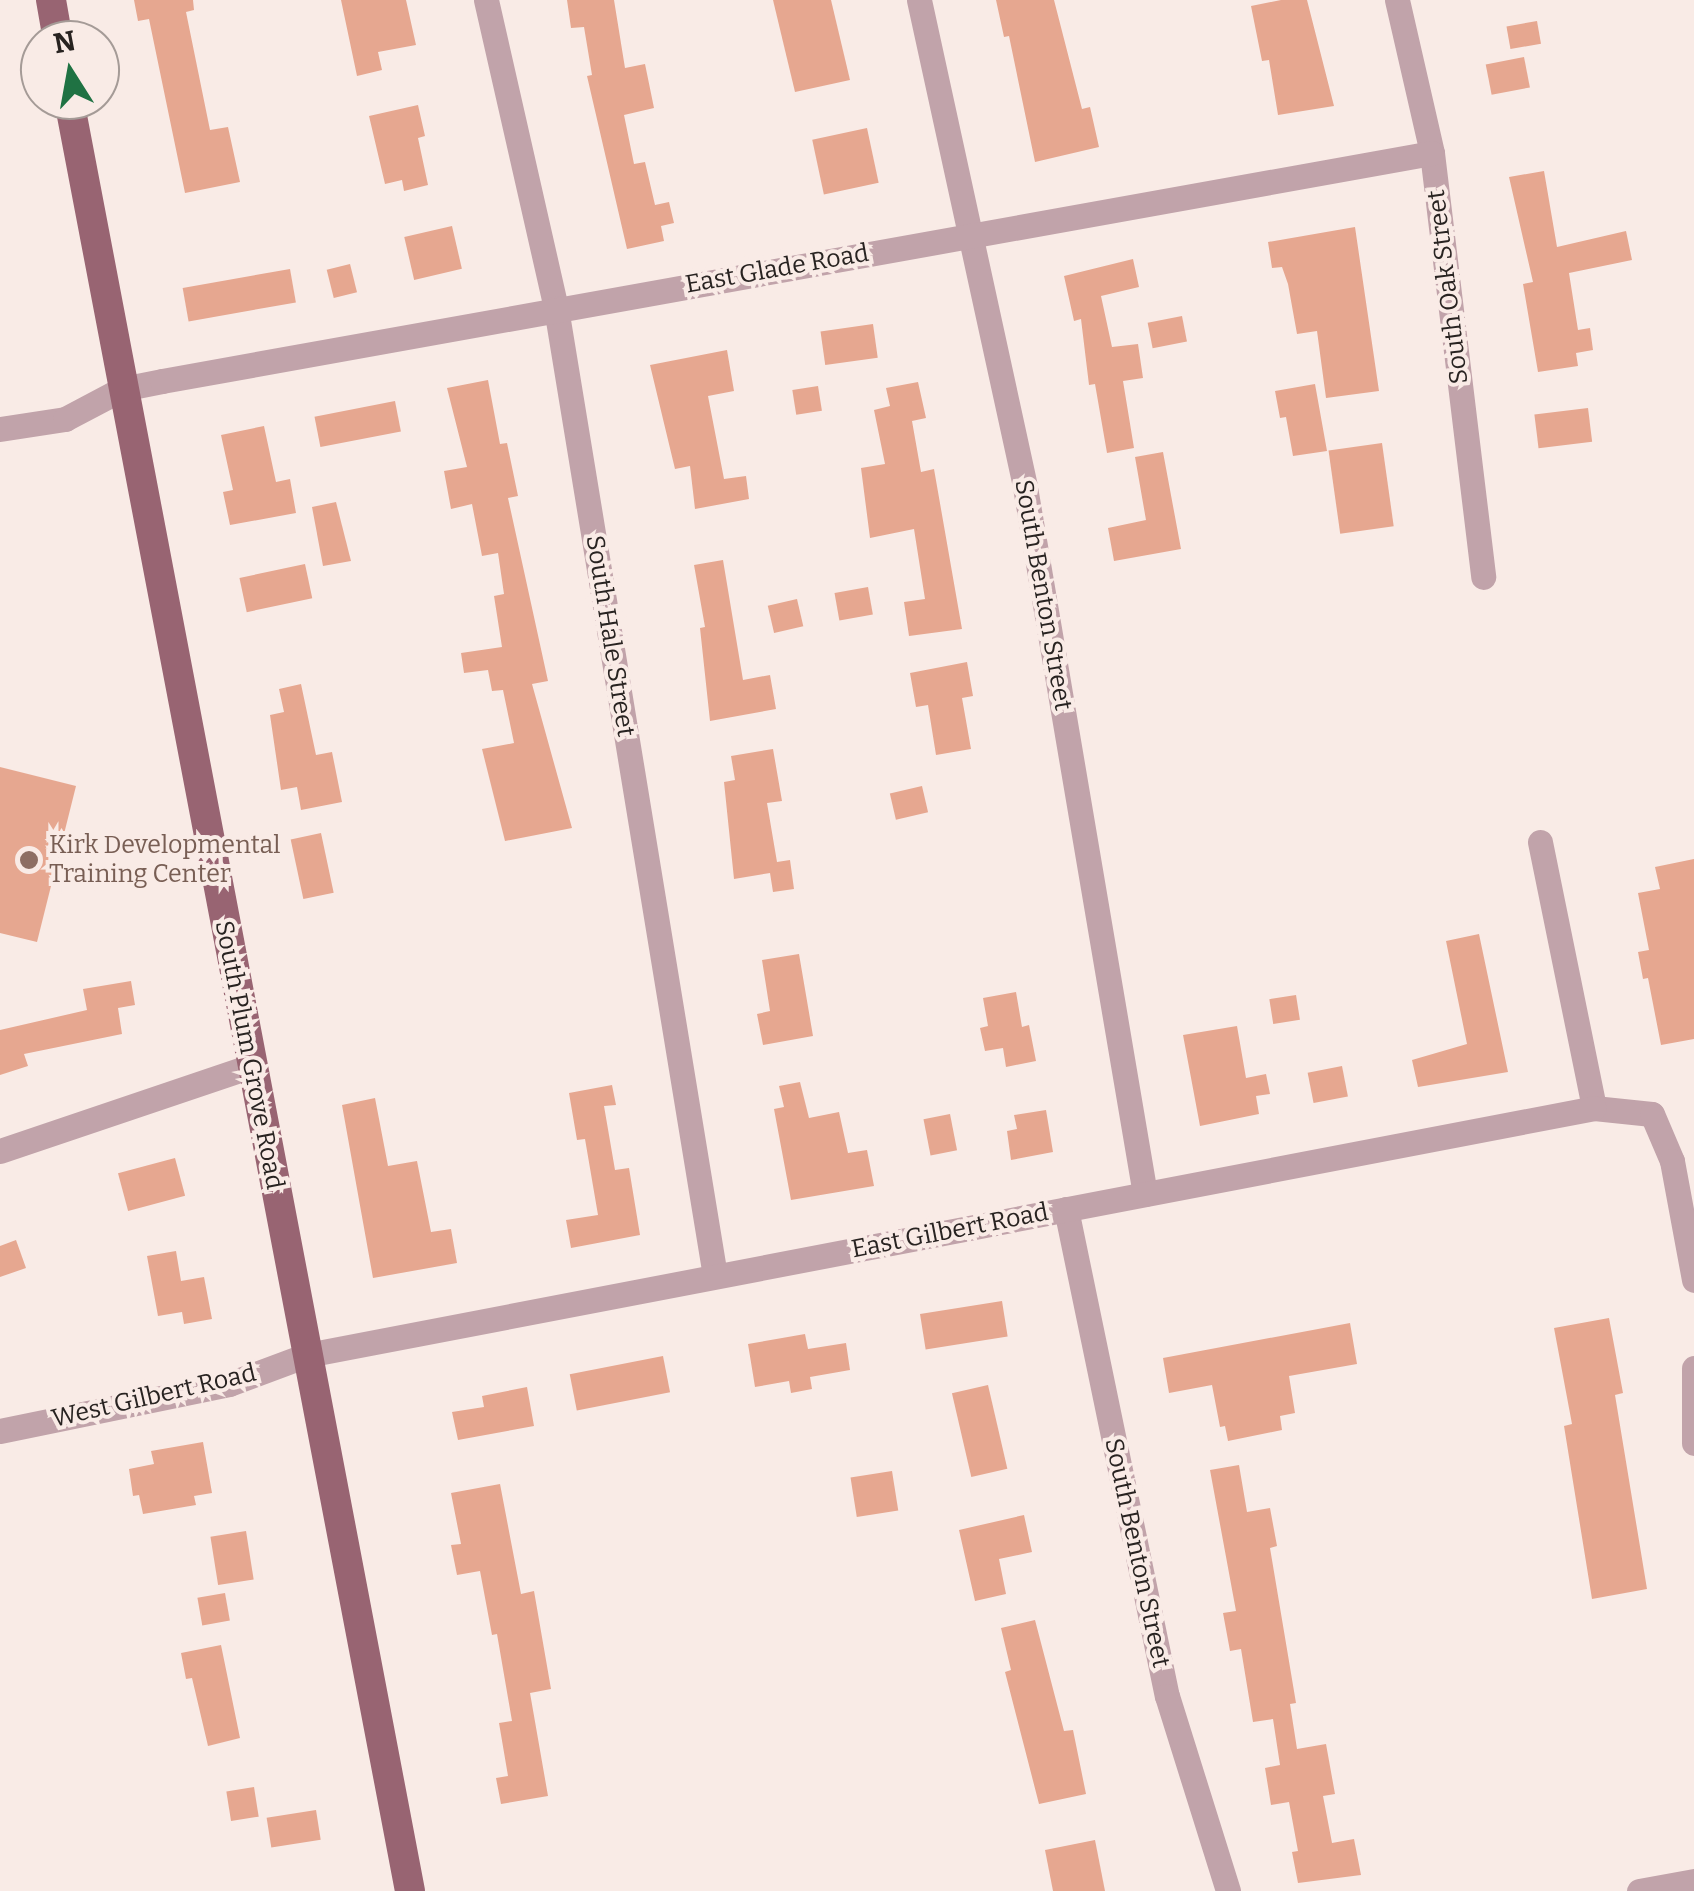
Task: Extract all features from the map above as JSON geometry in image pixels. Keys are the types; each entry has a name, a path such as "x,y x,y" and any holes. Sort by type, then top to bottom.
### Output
{"main road":[{"name":"South Plum Grove Road","path":"73,120 410,1891"}],"street":[{"name":"South Hale Street","path":"486,0 556,308 715,1276"},
{"name":"South Benton Street","path":"919,0 974,236 1025,487 1145,1194"},
{"name":"South Oak Street","path":"1397,0 1432,153 1483,578"},
{"name":"East Glade Road","path":"0,429 65,419 122,388 1432,153"},
{"path":"1540,842 1594,1108 1652,1114 1672,1161 1694,1280"},
{"path":"0,1151 251,1066"},
{"name":"East Gilbert Road","path":"307,1355 1594,1108"},
{"name":"South Benton Street","path":"1066,1209 1167,1696 1228,1891"},
{"name":"West Gilbert Road","path":"0,1431 229,1384 307,1355"},
{"path":"1694,1368 1694,1443"},
{"path":"1639,1891 1694,1881"}],"building":[{"path":"134,0 193,0 194,10 186,12 210,130 228,127 240,182 185,193 149,19 138,21"},
{"path":"341,0 406,0 416,45 378,52 382,70 357,76"},
{"path":"567,0 614,0 625,68 645,64 654,108 624,115 634,164 645,162 655,205 669,202 674,223 661,226 664,241 627,249 587,76 592,75 584,27 571,28"},
{"path":"773,0 831,0 850,80 795,92"},
{"path":"996,0 1054,0 1082,109 1090,107 1099,147 1035,162 1009,36 1004,37"},
{"path":"1307,0 1334,106 1278,115 1269,60 1262,61 1251,6"},
{"path":"1537,21 1541,44 1510,49 1506,26"},
{"path":"1524,57 1530,87 1492,95 1486,64"},
{"path":"418,105 425,136 418,138 428,185 404,191 402,180 385,184 369,116"},
{"path":"867,128 879,183 824,194 812,140"},
{"path":"1544,171 1557,247 1626,231 1632,260 1569,273 1578,330 1590,328 1593,350 1576,353 1578,366 1538,372 1523,284 1533,282 1509,177"},
{"path":"452,226 462,269 414,280 404,237"},
{"path":"1355,227 1379,391 1326,398 1317,331 1297,334 1288,284 1282,267 1272,268 1268,242"},
{"path":"1133,259 1139,287 1101,296 1112,347 1138,344 1143,378 1123,381 1134,448 1107,453 1095,384 1089,385 1081,319 1074,321 1064,276"},
{"path":"350,264 357,292 334,298 327,270"},
{"path":"290,269 296,302 189,321 183,288"},
{"path":"1182,316 1187,342 1153,348 1148,323"},
{"path":"873,324 878,358 825,365 821,331"},
{"path":"727,350 734,391 708,396 724,479 746,476 749,499 695,509 690,466 675,469 650,365"},
{"path":"488,380 500,444 507,443 518,496 508,498 548,681 532,684 572,828 505,841 482,749 514,743 503,690 492,691 488,670 464,673 461,653 502,647 494,596 504,594 498,553 482,556 472,504 451,509 444,471 467,467 447,388"},
{"path":"918,382 926,418 912,421 921,472 934,469 962,629 909,636 904,602 925,599 914,529 870,538 861,468 885,464 874,410 890,406 886,388"},
{"path":"1315,384 1327,451 1293,456 1286,417 1280,418 1275,391"},
{"path":"818,386 822,411 796,415 792,390"},
{"path":"395,401 401,431 320,447 315,417"},
{"path":"1588,408 1592,442 1539,448 1534,415"},
{"path":"264,426 276,482 290,479 296,513 230,525 223,492 233,490 221,435"},
{"path":"1382,443 1394,526 1340,534 1329,451"},
{"path":"1163,452 1181,549 1114,561 1108,528 1146,520 1135,457"},
{"path":"336,502 351,561 323,566 312,507"},
{"path":"723,560 743,680 770,675 776,709 710,721 700,628 705,627 694,565"},
{"path":"305,564 312,598 247,612 239,578"},
{"path":"868,587 873,615 839,620 835,593"},
{"path":"797,599 803,626 774,633 768,606"},
{"path":"967,662 973,696 962,698 971,749 936,755 928,705 916,707 910,673"},
{"path":"301,684 316,755 332,752 342,802 301,810 297,787 281,790 270,715 284,712 279,689"},
{"path":"773,749 782,801 767,803 777,862 790,860 794,889 773,892 770,873 734,879 724,782 735,780 731,756"},
{"name":"Kirk Developmental Training Center","path":"0,767 76,786 37,942 0,933"},
{"path":"922,786 928,812 896,820 890,793"},
{"path":"321,833 334,893 303,899 291,839"},
{"path":"1694,859 1694,1039 1661,1045 1648,978 1643,979 1638,952 1649,950 1638,893 1660,889 1655,867"},
{"path":"1479,934 1508,1072 1418,1087 1412,1060 1467,1044 1446,941"},
{"path":"799,954 813,1036 763,1045 757,1014 770,1011 762,960"},
{"path":"131,981 135,1005 118,1008 122,1034 24,1054 28,1066 0,1075 0,1030 87,1010 83,989"},
{"path":"1016,992 1022,1027 1029,1025 1036,1061 1006,1067 1003,1048 985,1051 980,1028 988,1026 983,998"},
{"path":"1296,995 1300,1020 1273,1024 1269,999"},
{"path":"1237,1026 1246,1078 1266,1074 1270,1094 1256,1096 1259,1114 1200,1126 1183,1035"},
{"path":"1342,1066 1348,1096 1314,1103 1308,1073"},
{"path":"800,1082 809,1118 839,1112 848,1153 867,1150 874,1186 791,1200 774,1109 784,1107 779,1086"},
{"path":"612,1085 616,1105 604,1106 615,1170 629,1168 640,1235 571,1248 566,1220 598,1215 585,1139 577,1140 569,1093"},
{"path":"375,1098 388,1166 417,1161 431,1232 451,1229 457,1263 373,1278 342,1105"},
{"path":"1046,1110 1053,1152 1011,1160 1007,1131 1017,1129 1014,1115"},
{"path":"950,1114 957,1150 931,1155 923,1119"},
{"path":"175,1158 185,1196 128,1211 118,1173"},
{"path":"16,1240 26,1268 0,1277 0,1246"},
{"path":"176,1251 181,1281 204,1277 212,1319 184,1324 182,1312 158,1316 147,1256"},
{"path":"1002,1301 1008,1337 926,1350 920,1314"},
{"path":"1609,1318 1623,1393 1615,1395 1647,1589 1592,1599 1564,1426 1572,1424 1554,1328"},
{"path":"1350,1323 1357,1364 1289,1376 1295,1413 1280,1416 1282,1430 1228,1441 1225,1426 1220,1427 1212,1385 1169,1393 1163,1358"},
{"path":"805,1334 808,1349 846,1343 850,1370 810,1377 812,1389 791,1393 789,1381 755,1387 748,1344"},
{"path":"663,1356 670,1392 577,1410 570,1374"},
{"path":"988,1385 1007,1469 971,1477 952,1393"},
{"path":"527,1387 534,1426 458,1440 452,1412 484,1407 482,1396"},
{"path":"203,1442 212,1493 194,1496 196,1505 143,1514 139,1495 133,1496 129,1469 154,1464 151,1451"},
{"path":"1239,1465 1247,1512 1270,1508 1277,1546 1270,1548 1296,1703 1290,1704 1297,1749 1326,1744 1335,1794 1323,1796 1332,1843 1354,1839 1361,1875 1298,1883 1292,1852 1298,1851 1289,1802 1271,1805 1265,1768 1280,1765 1273,1719 1253,1722 1241,1649 1230,1651 1223,1613 1236,1611 1210,1470"},
{"path":"892,1471 898,1511 857,1517 851,1478"},
{"path":"500,1484 521,1594 534,1591 551,1689 530,1693 548,1796 501,1804 496,1778 508,1776 499,1723 512,1721 497,1634 492,1635 480,1571 457,1575 451,1545 461,1544 451,1493"},
{"path":"1024,1515 1032,1552 999,1559 1006,1594 975,1601 959,1530"},
{"path":"246,1531 254,1579 218,1585 210,1537"},
{"path":"225,1593 230,1621 202,1625 197,1598"},
{"path":"1035,1620 1064,1731 1073,1730 1086,1794 1039,1804 1005,1672 1011,1670 1001,1628"},
{"path":"221,1645 240,1738 208,1746 192,1678 186,1679 181,1653"},
{"path":"254,1787 259,1817 231,1821 226,1791"},
{"path":"316,1810 321,1840 271,1847 267,1818"},
{"path":"1095,1840 1105,1891 1053,1891 1045,1850"}],"place":[{"name":"Kirk Developmental Training Center","path":"29,860"}]}
